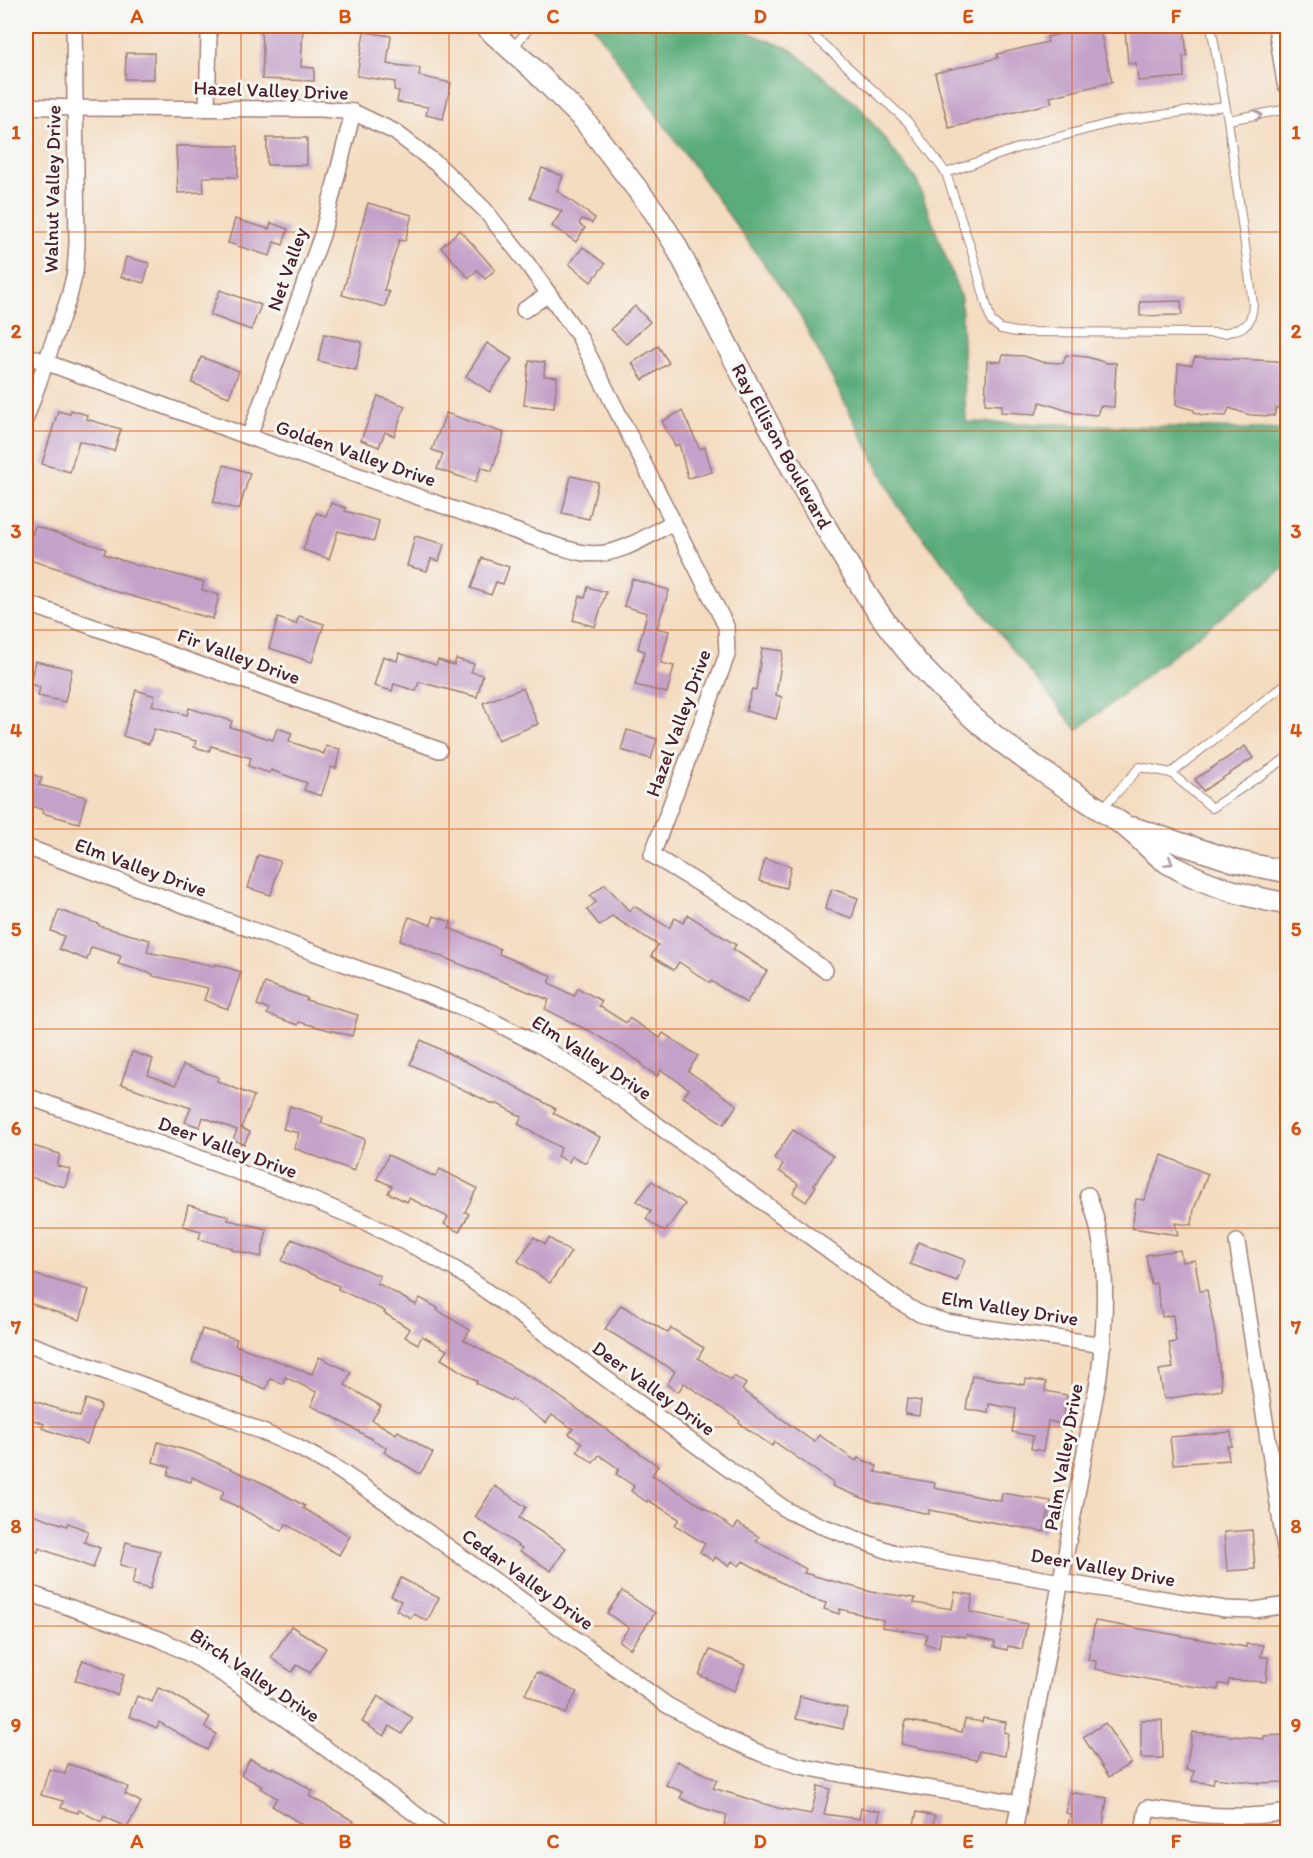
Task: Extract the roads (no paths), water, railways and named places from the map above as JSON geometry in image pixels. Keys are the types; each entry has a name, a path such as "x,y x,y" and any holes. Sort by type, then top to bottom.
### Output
{"main road":[{"path":"1279,26 1287,83"},
{"name":"Ray Ellison Boulevard","path":"489,27 584,120 654,211 675,244 793,470 854,576 905,648 932,678 982,726 1035,766 1124,825 1167,862 1202,879 1240,893 1287,904"},
{"name":"Ray Ellison Boulevard","path":"1124,825 1234,861 1287,872"}],"street":[{"name":"Walnut Valley Drive","path":"26,418 69,297 75,272 77,244 74,26"},
{"path":"207,108 209,36"},
{"name":"Hazel Valley Drive","path":"26,106 321,109 353,112 395,132 438,165 484,209 526,262 579,336 726,626 727,655 652,855 743,910 825,970"},
{"name":"Net Valley","path":"249,437 322,236 353,112"},
{"path":"524,310 549,294"},
{"name":"Golden Valley Drive","path":"26,355 560,547 585,553 608,553 633,544 673,522"},
{"name":"Fir Valley Drive","path":"26,603 439,750"},
{"name":"Elm Valley Drive","path":"26,848 430,995 479,1014 534,1042 603,1086 897,1300 920,1314 969,1326 1103,1344"},
{"name":"Deer Valley Drive","path":"26,1096 286,1190 361,1220 423,1251 458,1270 788,1511 819,1525 897,1554 1225,1609 1254,1610 1287,1605"},
{"name":"Palm Valley Drive","path":"1014,1833 1103,1344 1103,1263 1088,1194"},
{"path":"1237,1242 1287,1568"},
{"name":"Cedar Valley Drive","path":"26,1343 212,1410 297,1447 334,1467 667,1705 762,1755 840,1774 1019,1803"},
{"name":"Birch Valley Drive","path":"26,1592 162,1640 199,1659 235,1682 440,1833"},
{"path":"1143,1833 1147,1808 1236,1817 1287,1812"}],"lane":[{"path":"511,50 531,26"},
{"path":"803,26 907,121 946,173 972,252 991,321 1001,329 1016,332 1225,333 1244,327 1252,319 1253,304 1228,120 1211,26"},
{"path":"946,173 1018,148 1118,121 1225,106"},
{"path":"1228,120 1287,110"},
{"path":"1171,772 1287,682"},
{"path":"1101,810 1140,767 1171,772 1212,808 1287,757"}]}
